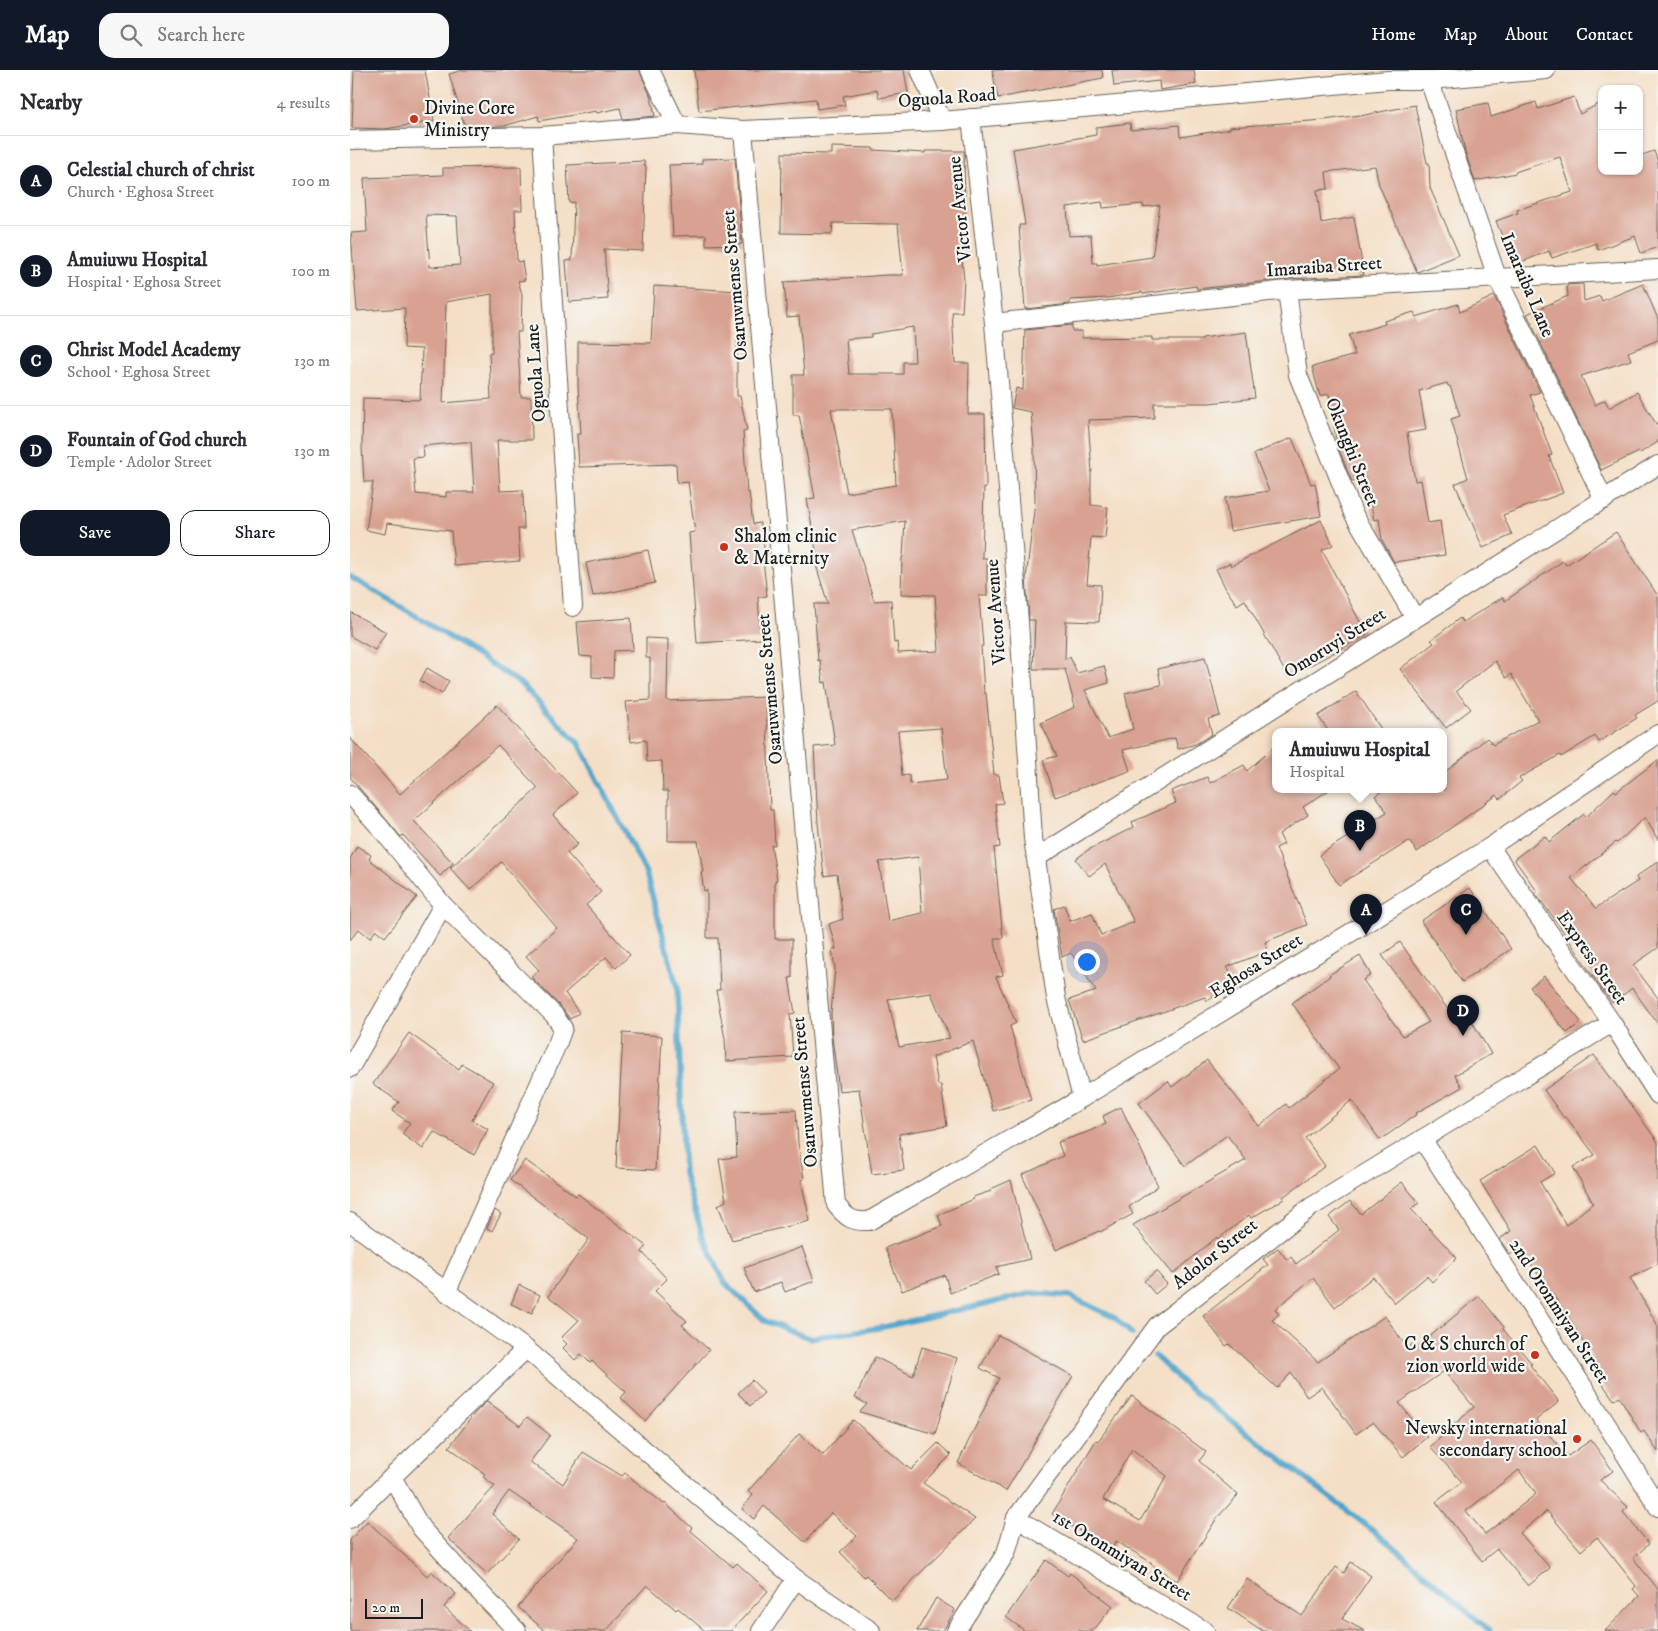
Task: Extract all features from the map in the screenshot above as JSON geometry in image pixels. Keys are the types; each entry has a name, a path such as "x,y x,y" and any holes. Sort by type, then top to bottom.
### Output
{"street":[{"path":"650,70 677,125"},
{"path":"920,70 942,121"},
{"name":"Oguola Road","path":"350,140 542,136 677,125 743,130 942,121 1384,75 1429,80 1546,70"},
{"name":"Imaraiba Lane","path":"1429,80 1497,277 1604,500"},
{"name":"Victor Avenue","path":"972,118 994,323 1017,597 1033,838 1056,998 1082,1098"},
{"name":"Osaruwmense Street","path":"743,130 836,1205 844,1215 856,1222 869,1221"},
{"name":"Oguola Lane","path":"542,136 573,607"},
{"name":"Imaraiba Street","path":"994,323 1287,290 1658,269"},
{"name":"Okunghi Street","path":"1287,290 1298,374 1353,513 1415,618"},
{"name":"Omoruyi Street","path":"1036,858 1658,466"},
{"name":"Eghosa Street","path":"869,1221 1082,1098 1490,847 1658,734"},
{"path":"350,794 378,825 443,906 554,1015 563,1028 446,1293"},
{"name":"Express Street","path":"1490,847 1612,1023 1658,1095"},
{"path":"350,1068 443,906"},
{"name":"Adolor Street","path":"956,1631 1006,1553 1016,1518 1157,1326 1311,1207 1612,1023"},
{"name":"2nd Oronmiyan Street","path":"1422,1139 1579,1380 1658,1507"},
{"path":"350,1222 526,1349 796,1579 872,1631"},
{"path":"350,1519 526,1349"},
{"path":"392,1477 421,1528 516,1631"},
{"name":"1st Oronmiyan Street","path":"1016,1518 1205,1631"},
{"path":"761,1631 796,1579"}],"building":[{"path":"354,70 425,70 434,121 385,129 352,128"},
{"path":"463,70 639,70 651,97 655,116 623,119 620,108 539,121 538,116 504,126 465,127 449,74"},
{"path":"694,70 904,70 908,93 879,98 877,90 843,96 845,105 817,109 816,99 699,111"},
{"path":"992,70 1102,70 1103,78 998,98"},
{"path":"1112,70 1194,70 1196,84 1160,90 1159,81 1114,86"},
{"path":"1574,97 1580,114 1598,104 1598,175 1643,175 1643,155 1654,151 1658,162 1658,247 1641,253 1635,236 1598,250 1596,243 1552,258 1549,251 1514,265 1496,221 1518,213 1517,210 1572,192 1560,157 1516,173 1475,181 1465,152 1456,109 1488,103 1491,117 1536,102 1538,109"},
{"path":"1415,105 1427,163 1429,163 1430,188 1459,255 1417,272 1379,185 1375,166 1326,172 1328,189 1317,190 1321,223 1354,217 1364,275 1286,279 1197,289 1196,286 1108,298 1070,300 1070,304 1025,309 1019,225 1025,225 1013,149 1096,135 1096,127 1130,123 1131,130 1179,125 1180,137 1230,129 1230,127 1360,116","holes":["1102,202 1103,208 1143,204 1143,207 1160,205 1152,257 1097,265 1097,263 1093,263 1091,235 1069,236 1067,207"]},
{"path":"831,147 873,148 873,150 925,153 925,151 964,151 965,220 958,220 964,280 962,312 952,312 955,363 969,363 968,414 985,414 986,488 984,488 982,558 987,558 987,596 979,596 983,646 981,646 984,693 986,693 994,775 999,775 1003,803 995,804 1000,847 994,848 1003,938 994,938 1003,975 996,977 1016,1023 1010,1026 1031,1100 993,1111 973,1041 933,1057 938,1085 941,1085 947,1126 899,1134 904,1170 872,1174 859,1089 839,1091 832,1037 831,1013 835,968 832,949 836,949 829,924 843,919 837,874 824,876 818,823 814,747 835,745 826,682 823,683 820,660 818,661 814,604 828,604 815,562 818,561 807,499 815,498 799,415 793,415 793,375 804,375 799,316 787,317 784,282 903,275 898,224 833,223 832,234 781,233 782,153 831,154","holes":["913,327 915,362 903,362 903,374 849,374 846,339 871,337 871,334","831,409 892,409 896,485 847,493","905,521 901,594 935,595 939,651 898,653 897,642 894,643 891,600 874,601 852,530","941,728 947,780 910,784 909,775 902,776 898,731","918,857 922,913 888,921 879,862","931,993 950,1038 899,1047 888,999"]},
{"path":"735,158 742,244 706,245 706,235 673,236 669,165 702,164 702,159"},
{"path":"644,161 646,166 643,251 604,249 608,299 569,302 566,261 572,260 574,202 569,203 567,165"},
{"path":"521,167 522,210 515,210 517,262 522,261 525,280 518,281 522,294 521,332 517,332 521,397 531,397 532,440 497,440 500,491 523,490 524,529 518,529 520,561 454,566 451,531 387,523 385,534 366,530 373,482 364,482 362,447 363,398 420,400 422,349 404,348 405,308 357,311 351,233 367,232 364,178 443,175 443,168","holes":["426,215 457,216 460,265 430,267","492,294 492,352 489,353 491,399 443,403 446,302","471,442 474,492 446,492 446,497 416,494 413,458 424,457 423,446"]},
{"path":"1583,284 1584,301 1600,296 1602,301 1643,284 1658,319 1658,340 1628,352 1631,360 1581,376 1595,405 1605,400 1609,408 1637,392 1658,427 1658,442 1640,453 1601,470 1527,314 1568,296 1567,285"},
{"path":"654,286 739,291 737,396 740,396 747,431 743,432 747,493 749,492 753,524 760,523 766,560 763,560 767,596 758,597 761,639 697,643 689,533 695,532 688,482 677,483 676,464 579,467 577,434 581,434 578,342 651,343"},
{"path":"1494,296 1540,392 1530,395 1552,455 1549,456 1563,493 1503,515 1512,535 1483,548 1455,484 1468,478 1451,419 1460,416 1450,386 1447,383 1419,391 1426,430 1407,433 1415,481 1421,480 1428,523 1440,521 1445,555 1394,562 1382,540 1379,519 1374,520 1365,478 1352,482 1337,444 1329,394 1320,396 1312,367 1355,355 1349,335 1385,324 1384,321 1414,312 1416,317 1458,304 1460,312"},
{"path":"1072,325 1072,331 1082,331 1082,338 1152,337 1152,340 1202,340 1202,338 1246,332 1255,398 1210,403 1154,403 1154,418 1088,420 1092,472 1091,505 1108,507 1105,538 1091,537 1087,584 1101,585 1099,622 1066,621 1065,659 1070,657 1077,673 1104,666 1109,683 1085,690 1108,738 1133,729 1125,693 1161,685 1158,669 1205,657 1220,716 1208,719 1212,734 1196,744 1178,749 1175,738 1123,750 1130,771 1055,797 1043,760 1057,756 1041,723 1075,707 1065,669 1033,669 1035,620 1029,620 1026,579 1035,502 1034,447 1031,412 1012,408 1016,388 1023,390 1025,330"},
{"path":"1292,438 1311,484 1315,483 1321,516 1230,531 1225,498 1269,491 1254,454"},
{"path":"1321,520 1333,545 1322,550 1367,635 1288,677 1245,600 1237,605 1216,569 1230,563 1231,566"},
{"path":"1616,532 1658,596 1658,701 1635,715 1637,718 1599,742 1595,736 1561,757 1560,755 1519,778 1522,781 1500,799 1497,795 1417,852 1409,841 1339,885 1319,855 1387,812 1375,796 1379,793 1447,793 1447,771 1487,738 1493,745 1538,720 1511,674 1506,678 1495,661 1456,691 1471,709 1446,728 1400,669 1434,643 1431,640 1460,618 1463,622 1503,597 1505,601 1563,561 1566,565"},
{"path":"648,550 655,583 593,596 586,563"},
{"path":"350,612 386,632 375,650 350,636"},
{"path":"631,618 633,650 614,651 613,678 592,677 592,657 580,656 577,622"},
{"path":"646,638 668,639 667,701 766,697 770,810 773,810 775,845 771,845 777,880 775,880 775,939 792,939 792,978 789,978 795,1013 790,1014 793,1057 726,1061 725,1039 716,990 720,990 718,938 707,938 707,890 704,891 698,841 668,841 668,791 663,791 662,761 647,762 646,740 631,742 626,702 650,700 650,658 646,658"},
{"path":"427,668 449,681 442,694 420,681"},
{"path":"1356,691 1380,728 1326,728 1318,716"},
{"path":"497,705 577,793 553,815 578,844 567,853 601,892 586,905 630,955 616,968 606,957 565,993 579,1013 570,1019 562,1008 531,977 539,970 526,956 557,928 501,862 470,890 450,868 538,788 498,745 414,821 453,863 440,876 403,835 401,837 350,777 350,738 400,794"},
{"path":"1272,749 1272,793 1324,793 1303,807 1308,815 1279,834 1284,844 1276,848 1307,925 1265,942 1268,951 1227,967 1237,983 1207,1001 1205,997 1083,1040 1069,1000 1096,991 1071,953 1062,957 1054,909 1064,905 1070,921 1092,913 1101,935 1134,922 1105,864 1089,876 1076,859 1088,850 1134,827 1132,822 1176,803 1171,791 1207,777 1210,783 1244,765 1247,771"},
{"path":"1658,760 1658,840 1645,817 1617,843 1571,878 1596,908 1638,881 1636,877 1658,861 1658,948 1633,965 1658,998 1658,1024 1632,988 1613,1003 1535,893 1537,891 1514,859 1545,836 1549,842 1584,814 1586,817 1614,790 1616,792"},
{"path":"357,846 371,855 369,859 417,897 385,937 376,930 370,938 359,929 350,940 350,859"},
{"path":"1470,888 1511,949 1462,982 1421,921"},
{"path":"1400,942 1458,1024 1469,1016 1491,1054 1455,1075 1462,1087 1416,1113 1380,1140 1352,1100 1305,1138 1325,1166 1283,1197 1284,1199 1251,1218 1249,1215 1218,1239 1217,1237 1173,1274 1133,1225 1246,1160 1227,1135 1185,1166 1139,1103 1168,1081 1172,1087 1207,1060 1259,1126 1286,1104 1289,1108 1339,1069 1292,1003 1329,975 1360,956 1371,975 1363,980 1403,1036 1429,1022 1382,955"},
{"path":"1544,976 1581,1022 1567,1033 1530,987"},
{"path":"409,1033 459,1069 462,1064 493,1082 472,1120 488,1129 474,1155 434,1132 423,1149 402,1134 410,1123 392,1111 399,1102 373,1084"},
{"path":"623,1033 662,1036 655,1170 616,1168"},
{"path":"1594,1055 1658,1142 1658,1264 1630,1278 1658,1326 1658,1452 1644,1431 1641,1433 1619,1396 1614,1400 1594,1372 1599,1369 1567,1315 1519,1247 1510,1255 1500,1239 1511,1231 1480,1181 1538,1145 1555,1173 1540,1182 1566,1225 1593,1203 1573,1167 1595,1155 1566,1117 1564,1118 1544,1090"},
{"path":"1121,1107 1158,1186 1129,1207 1133,1214 1100,1232 1056,1250 1022,1175 1063,1156 1058,1142 1106,1124 1103,1116"},
{"path":"796,1110 798,1143 804,1179 801,1180 810,1221 732,1240 718,1205 726,1201 719,1159 737,1157 735,1112"},
{"path":"525,1160 576,1196 578,1194 646,1246 642,1252 667,1279 655,1291 687,1321 682,1325 709,1350 645,1421 621,1398 626,1392 592,1361 590,1363 581,1354 575,1360 563,1348 567,1344 561,1338 579,1320 548,1296 589,1239 510,1180"},
{"path":"1011,1180 1030,1259 996,1267 999,1274 950,1293 945,1275 902,1291 885,1248 942,1226 938,1215"},
{"path":"1402,1182 1419,1203 1411,1209 1457,1258 1432,1282 1427,1276 1395,1303 1373,1277 1335,1307 1313,1278 1275,1309 1279,1314 1272,1320 1318,1362 1385,1316 1407,1348 1414,1343 1417,1347 1479,1296 1559,1402 1536,1420 1568,1456 1591,1440 1613,1471 1600,1480 1628,1507 1623,1512 1649,1544 1633,1558 1658,1589 1658,1631 1605,1631 1639,1596 1633,1589 1636,1586 1597,1537 1581,1551 1547,1511 1520,1533 1550,1568 1528,1586 1497,1549 1482,1561 1436,1502 1462,1482 1430,1447 1474,1407 1444,1371 1399,1403 1427,1437 1403,1457 1373,1422 1356,1434 1322,1387 1307,1397 1291,1373 1277,1388 1229,1344 1226,1346 1203,1316 1268,1265 1263,1259 1278,1248 1287,1260 1291,1257 1296,1264 1339,1230 1329,1217 1350,1201 1361,1214","holes":["1519,1470 1536,1494 1485,1534 1466,1511"]},
{"path":"495,1210 501,1214 492,1231 487,1228"},
{"path":"802,1247 814,1281 785,1292 781,1282 754,1292 744,1268"},
{"path":"1156,1271 1167,1284 1155,1294 1144,1281"},
{"path":"519,1285 540,1295 532,1313 511,1304"},
{"path":"998,1335 1073,1376 1006,1491 958,1463 999,1378 980,1368"},
{"path":"922,1347 957,1358 935,1434 860,1412 867,1404 855,1398 875,1357 913,1376"},
{"path":"752,1380 764,1393 750,1406 738,1393"},
{"path":"1132,1396 1206,1452 1199,1461 1238,1495 1217,1518 1177,1581 1116,1541 1111,1550 1052,1514 1096,1440 1098,1441","holes":["1132,1449 1167,1476 1140,1521 1103,1499"]},
{"path":"487,1401 520,1426 527,1417 550,1435 530,1462 563,1484 583,1452 622,1476 625,1473 665,1503 692,1528 690,1530 733,1567 737,1563 768,1591 731,1631 705,1631 678,1608 676,1610 647,1585 606,1631 545,1631 518,1607 578,1538 509,1491 492,1514 519,1539 487,1574 448,1538 495,1486 483,1477 485,1474 449,1447 474,1414"},
{"path":"853,1420 911,1470 938,1443 951,1455 923,1483 975,1519 892,1601 866,1575 864,1577 840,1552 857,1536 831,1513 805,1542 764,1506 754,1519 742,1509 753,1495 748,1491 799,1434 823,1455"},
{"path":"367,1521 427,1576 431,1571 456,1594 444,1607 470,1631 350,1631 350,1540"},
{"path":"1046,1560 1068,1576 1070,1573 1113,1606 1093,1631 1025,1631 1006,1617"},
{"path":"1351,1562 1371,1576 1342,1619 1365,1631 1263,1631 1228,1608 1247,1579 1302,1616 1336,1567 1344,1573"},
{"path":"936,1598 955,1610 943,1631 917,1631"}],"waterway":[{"path":"350,577 413,614 520,683 580,745 646,873 677,987 684,1174 703,1237 725,1283 765,1321 809,1338 879,1328 1033,1293 1070,1296 1115,1318 1132,1334"},
{"path":"1155,1356 1184,1384 1390,1544 1490,1631"}],"place":[{"name":"Divine Core Ministry","path":"414,119"},
{"name":"Shalom clinic & Maternity","path":"724,547"},
{"name":"Amuiuwu Hospital","path":"1360,851"},
{"name":"Celestial church of christ","path":"1366,935"},
{"name":"Christ Model Academy","path":"1466,935"},
{"name":"Fountain of God church","path":"1463,1036"},
{"name":"C & S church of zion world wide","path":"1535,1355"},
{"name":"Newsky international secondary school","path":"1577,1439"}]}
